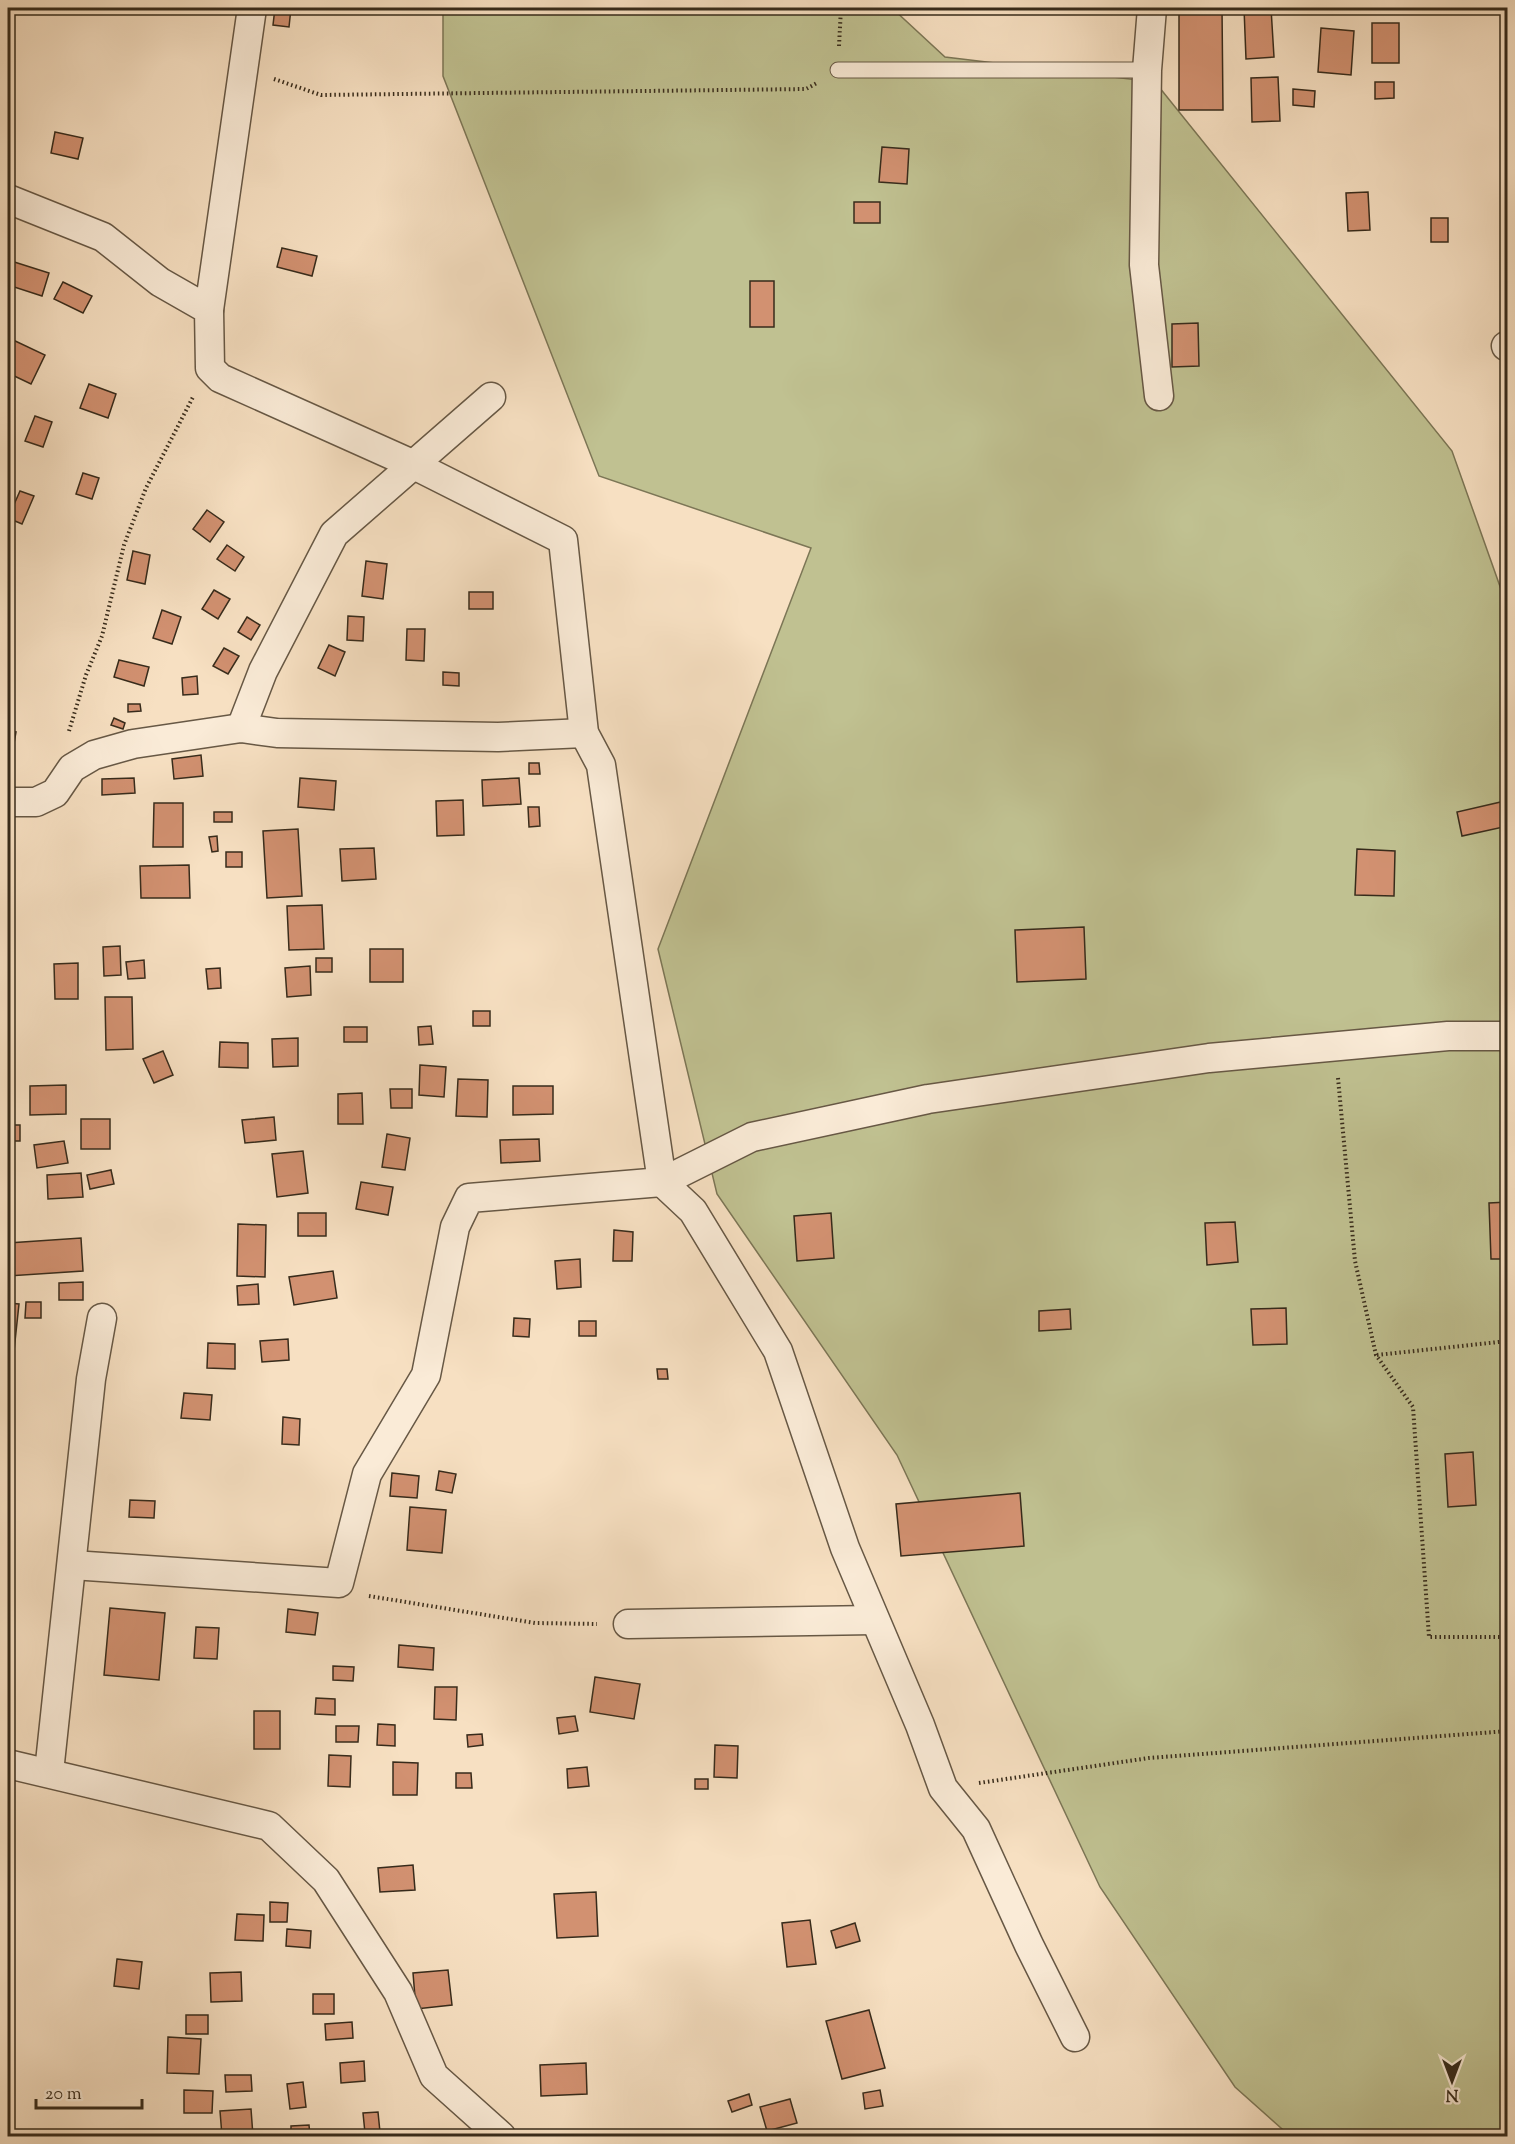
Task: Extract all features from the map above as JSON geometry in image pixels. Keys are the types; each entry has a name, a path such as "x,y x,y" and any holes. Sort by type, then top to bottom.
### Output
{"street":[{"path":"252,8 209,310 210,368 220,378 412,464 563,540 584,733 601,765 662,1182 693,1211 778,1352 845,1548 920,1725 943,1788 976,1829 1029,1945 1075,2037"},
{"path":"1152,8 1147,70 1144,265 1159,396"},
{"path":"8,199 103,237 160,282 209,310"},
{"path":"241,728 263,671 334,534 491,397"},
{"path":"8,802 36,802 55,793 72,768 94,755 133,744 241,728 277,733 498,737 584,733"},
{"path":"72,1565 339,1583 367,1474 426,1375 455,1227 469,1198 662,1182 752,1137 928,1099 1209,1058 1448,1036 1508,1036"},
{"path":"50,1772 91,1379 102,1318"},
{"path":"628,1624 874,1620"},
{"path":"8,1764 50,1772 268,1826 326,1880 398,1992 434,2076 501,2136"}],"lane":[{"path":"838,70 1147,70"}],"path":[{"path":"271,78 321,95 806,89 838,70 841,8"},
{"path":"72,768 65,743 86,675 102,636 124,545 146,488 210,368"},
{"path":"1335,1047 1355,1261 1376,1355 1413,1407 1429,1637 1508,1637"},
{"path":"1376,1355 1508,1341"},
{"path":"339,1583 356,1594 535,1623 628,1624"},
{"path":"943,1788 1149,1758 1508,1731"}],"green space":[{"path":"443,8 892,8 945,57 1155,82 1452,451 1508,609 1507,2136 1290,2136 1235,2087 1100,1887 897,1455 717,1194 658,949 811,548 599,476 443,76"}],"building":[{"path":"275,8 291,8 289,27 273,25"},
{"path":"1179,8 1222,8 1223,110 1179,110"},
{"path":"1244,8 1271,8 1274,57 1246,59"},
{"path":"1372,23 1399,23 1399,63 1372,63"},
{"path":"1321,28 1354,31 1351,75 1318,72"},
{"path":"1278,77 1280,121 1252,122 1251,78"},
{"path":"1375,82 1394,82 1394,98 1375,99"},
{"path":"1293,89 1315,91 1314,107 1293,105"},
{"path":"55,132 83,138 78,159 51,153"},
{"path":"882,147 909,149 907,184 879,182"},
{"path":"1368,192 1370,230 1348,231 1346,193"},
{"path":"854,202 880,202 880,223 854,223"},
{"path":"1431,218 1448,218 1448,242 1431,242"},
{"path":"282,248 317,256 312,276 277,267"},
{"path":"8,260 49,273 42,296 8,285"},
{"path":"750,281 774,281 774,327 750,327"},
{"path":"63,282 92,296 83,313 54,299"},
{"path":"1198,323 1199,366 1172,367 1172,324"},
{"path":"11,339 45,355 31,384 8,373 8,346"},
{"path":"89,384 116,394 108,418 80,408"},
{"path":"35,416 52,422 43,447 25,441"},
{"path":"83,473 99,478 92,499 76,494"},
{"path":"20,491 34,496 22,524 8,518"},
{"path":"207,510 224,522 210,542 193,529"},
{"path":"227,545 244,557 235,571 217,559"},
{"path":"133,551 150,555 145,584 127,580"},
{"path":"366,561 387,564 383,599 362,596"},
{"path":"214,590 230,599 218,619 202,609"},
{"path":"469,592 493,592 493,609 469,609"},
{"path":"162,610 181,617 172,644 153,638"},
{"path":"348,616 364,617 363,641 347,640"},
{"path":"247,617 260,625 251,640 238,632"},
{"path":"407,629 425,629 424,661 406,660"},
{"path":"329,645 345,652 335,676 318,668"},
{"path":"224,648 239,656 228,674 213,666"},
{"path":"119,660 149,667 144,686 114,677"},
{"path":"443,672 459,673 459,686 443,685"},
{"path":"197,676 198,694 183,695 182,678"},
{"path":"128,704 140,704 141,711 128,712"},
{"path":"114,718 125,723 123,729 111,725"},
{"path":"8,731 16,732 13,749 8,748"},
{"path":"201,755 203,776 174,779 172,759"},
{"path":"529,763 539,763 540,774 529,774"},
{"path":"134,778 135,793 102,795 102,779"},
{"path":"300,778 336,781 334,810 298,807"},
{"path":"519,778 521,804 483,806 482,780"},
{"path":"463,800 464,835 437,836 436,801"},
{"path":"1505,801 1508,826 1462,836 1457,812"},
{"path":"154,803 183,803 183,847 153,847"},
{"path":"528,807 539,807 540,826 529,827"},
{"path":"214,812 232,812 232,822 214,822"},
{"path":"298,829 302,896 267,898 263,831"},
{"path":"217,836 218,851 212,852 209,837"},
{"path":"374,848 376,879 342,881 340,849"},
{"path":"1357,849 1395,851 1394,896 1355,895"},
{"path":"226,852 242,852 242,867 226,867"},
{"path":"189,865 190,898 141,898 140,866"},
{"path":"322,905 324,949 289,950 287,906"},
{"path":"1084,927 1086,979 1017,982 1015,930"},
{"path":"120,946 121,975 104,976 103,947"},
{"path":"370,949 403,949 403,982 370,982"},
{"path":"316,958 332,958 332,972 316,972"},
{"path":"144,960 145,978 128,979 126,962"},
{"path":"78,963 78,999 55,999 54,964"},
{"path":"310,966 311,995 287,997 285,968"},
{"path":"220,968 221,988 208,989 206,969"},
{"path":"105,997 132,997 133,1049 106,1050"},
{"path":"473,1011 490,1011 490,1026 473,1026"},
{"path":"431,1026 433,1044 419,1045 418,1027"},
{"path":"344,1027 367,1027 367,1042 344,1042"},
{"path":"298,1038 298,1066 273,1067 272,1039"},
{"path":"220,1042 248,1043 248,1068 219,1067"},
{"path":"163,1051 173,1075 154,1083 143,1059"},
{"path":"420,1065 446,1067 444,1097 419,1095"},
{"path":"458,1079 488,1080 487,1117 456,1116"},
{"path":"66,1085 66,1114 30,1115 30,1086"},
{"path":"513,1086 553,1086 553,1114 513,1115"},
{"path":"390,1089 412,1089 412,1108 391,1108"},
{"path":"362,1093 363,1124 338,1124 338,1094"},
{"path":"274,1117 276,1140 245,1143 242,1120"},
{"path":"81,1119 110,1119 110,1149 81,1149"},
{"path":"8,1125 20,1125 20,1141 8,1141"},
{"path":"387,1134 410,1138 405,1170 382,1167"},
{"path":"539,1139 540,1161 501,1163 500,1140"},
{"path":"64,1141 68,1163 37,1168 34,1145"},
{"path":"303,1151 308,1193 277,1197 272,1154"},
{"path":"111,1170 114,1184 90,1189 87,1175"},
{"path":"81,1173 83,1197 48,1199 47,1175"},
{"path":"361,1182 393,1187 388,1215 356,1209"},
{"path":"1508,1202 1508,1259 1491,1259 1489,1203"},
{"path":"298,1213 326,1213 326,1236 298,1236"},
{"path":"831,1213 834,1258 797,1261 794,1216"},
{"path":"1235,1222 1238,1262 1207,1265 1205,1223"},
{"path":"238,1224 266,1225 265,1277 237,1276"},
{"path":"614,1230 633,1232 632,1261 613,1261"},
{"path":"81,1238 83,1271 8,1276 8,1243"},
{"path":"580,1259 581,1287 557,1289 555,1261"},
{"path":"333,1271 337,1298 294,1305 289,1277"},
{"path":"83,1282 83,1300 59,1300 59,1283"},
{"path":"258,1284 259,1304 238,1305 237,1286"},
{"path":"26,1302 41,1302 41,1318 25,1318"},
{"path":"8,1303 19,1304 13,1360 8,1359"},
{"path":"1286,1308 1287,1344 1253,1345 1251,1309"},
{"path":"1070,1309 1071,1329 1039,1331 1039,1311"},
{"path":"514,1318 530,1319 529,1337 513,1336"},
{"path":"579,1321 596,1321 596,1336 579,1336"},
{"path":"288,1339 289,1360 262,1362 260,1341"},
{"path":"208,1343 235,1344 235,1369 207,1368"},
{"path":"657,1369 667,1369 668,1379 658,1379"},
{"path":"184,1393 212,1395 210,1420 181,1418"},
{"path":"283,1417 300,1419 299,1445 282,1444"},
{"path":"1473,1452 1476,1505 1448,1507 1445,1454"},
{"path":"439,1471 456,1474 452,1493 436,1490"},
{"path":"392,1473 419,1476 417,1498 390,1496"},
{"path":"1020,1493 1024,1546 901,1556 896,1504"},
{"path":"130,1500 155,1501 154,1518 129,1517"},
{"path":"410,1507 446,1510 442,1553 407,1550"},
{"path":"110,1608 165,1613 159,1680 104,1675"},
{"path":"288,1609 318,1613 315,1635 286,1632"},
{"path":"196,1627 219,1628 217,1659 194,1658"},
{"path":"399,1645 434,1648 433,1670 398,1667"},
{"path":"333,1666 354,1667 353,1681 333,1680"},
{"path":"595,1677 640,1684 634,1719 590,1712"},
{"path":"435,1687 457,1687 456,1720 434,1719"},
{"path":"316,1698 335,1699 335,1715 315,1714"},
{"path":"254,1711 280,1711 280,1749 254,1749"},
{"path":"575,1716 578,1731 559,1734 557,1718"},
{"path":"378,1724 395,1725 395,1746 377,1745"},
{"path":"336,1726 359,1726 358,1742 336,1742"},
{"path":"482,1734 483,1745 468,1747 467,1735"},
{"path":"715,1745 738,1746 737,1778 714,1777"},
{"path":"329,1755 351,1756 350,1787 328,1786"},
{"path":"393,1762 418,1763 417,1795 393,1795"},
{"path":"587,1767 589,1786 568,1788 567,1769"},
{"path":"456,1773 471,1773 472,1788 456,1788"},
{"path":"695,1779 708,1779 708,1789 695,1789"},
{"path":"413,1865 415,1890 380,1892 378,1868"},
{"path":"596,1892 598,1936 557,1938 554,1894"},
{"path":"270,1902 288,1903 287,1922 270,1922"},
{"path":"237,1914 264,1915 263,1941 235,1940"},
{"path":"810,1920 816,1964 787,1967 782,1923"},
{"path":"855,1923 860,1941 836,1948 831,1931"},
{"path":"287,1929 311,1931 310,1948 286,1946"},
{"path":"117,1959 142,1962 139,1989 114,1986"},
{"path":"448,1970 452,2005 416,2009 413,1973"},
{"path":"241,1972 242,2001 211,2002 210,1973"},
{"path":"313,1994 334,1994 334,2014 313,2014"},
{"path":"869,2010 885,2068 842,2079 826,2021"},
{"path":"186,2015 208,2015 208,2034 186,2034"},
{"path":"352,2022 353,2038 326,2040 325,2024"},
{"path":"168,2037 201,2039 199,2074 167,2073"},
{"path":"364,2061 365,2081 341,2083 340,2063"},
{"path":"586,2063 587,2094 541,2096 540,2065"},
{"path":"225,2075 251,2075 252,2091 226,2092"},
{"path":"303,2082 306,2107 290,2109 287,2084"},
{"path":"184,2090 213,2091 212,2113 184,2113"},
{"path":"880,2090 883,2106 865,2109 863,2093"},
{"path":"749,2094 752,2105 732,2112 728,2101"},
{"path":"790,2099 797,2123 767,2131 760,2107"},
{"path":"251,2109 253,2136 222,2136 220,2111"},
{"path":"378,2112 380,2132 365,2133 363,2113"},
{"path":"309,2125 310,2136 291,2136 291,2126"},
{"path":"262,2132 286,2132 286,2136 262,2136"}]}
